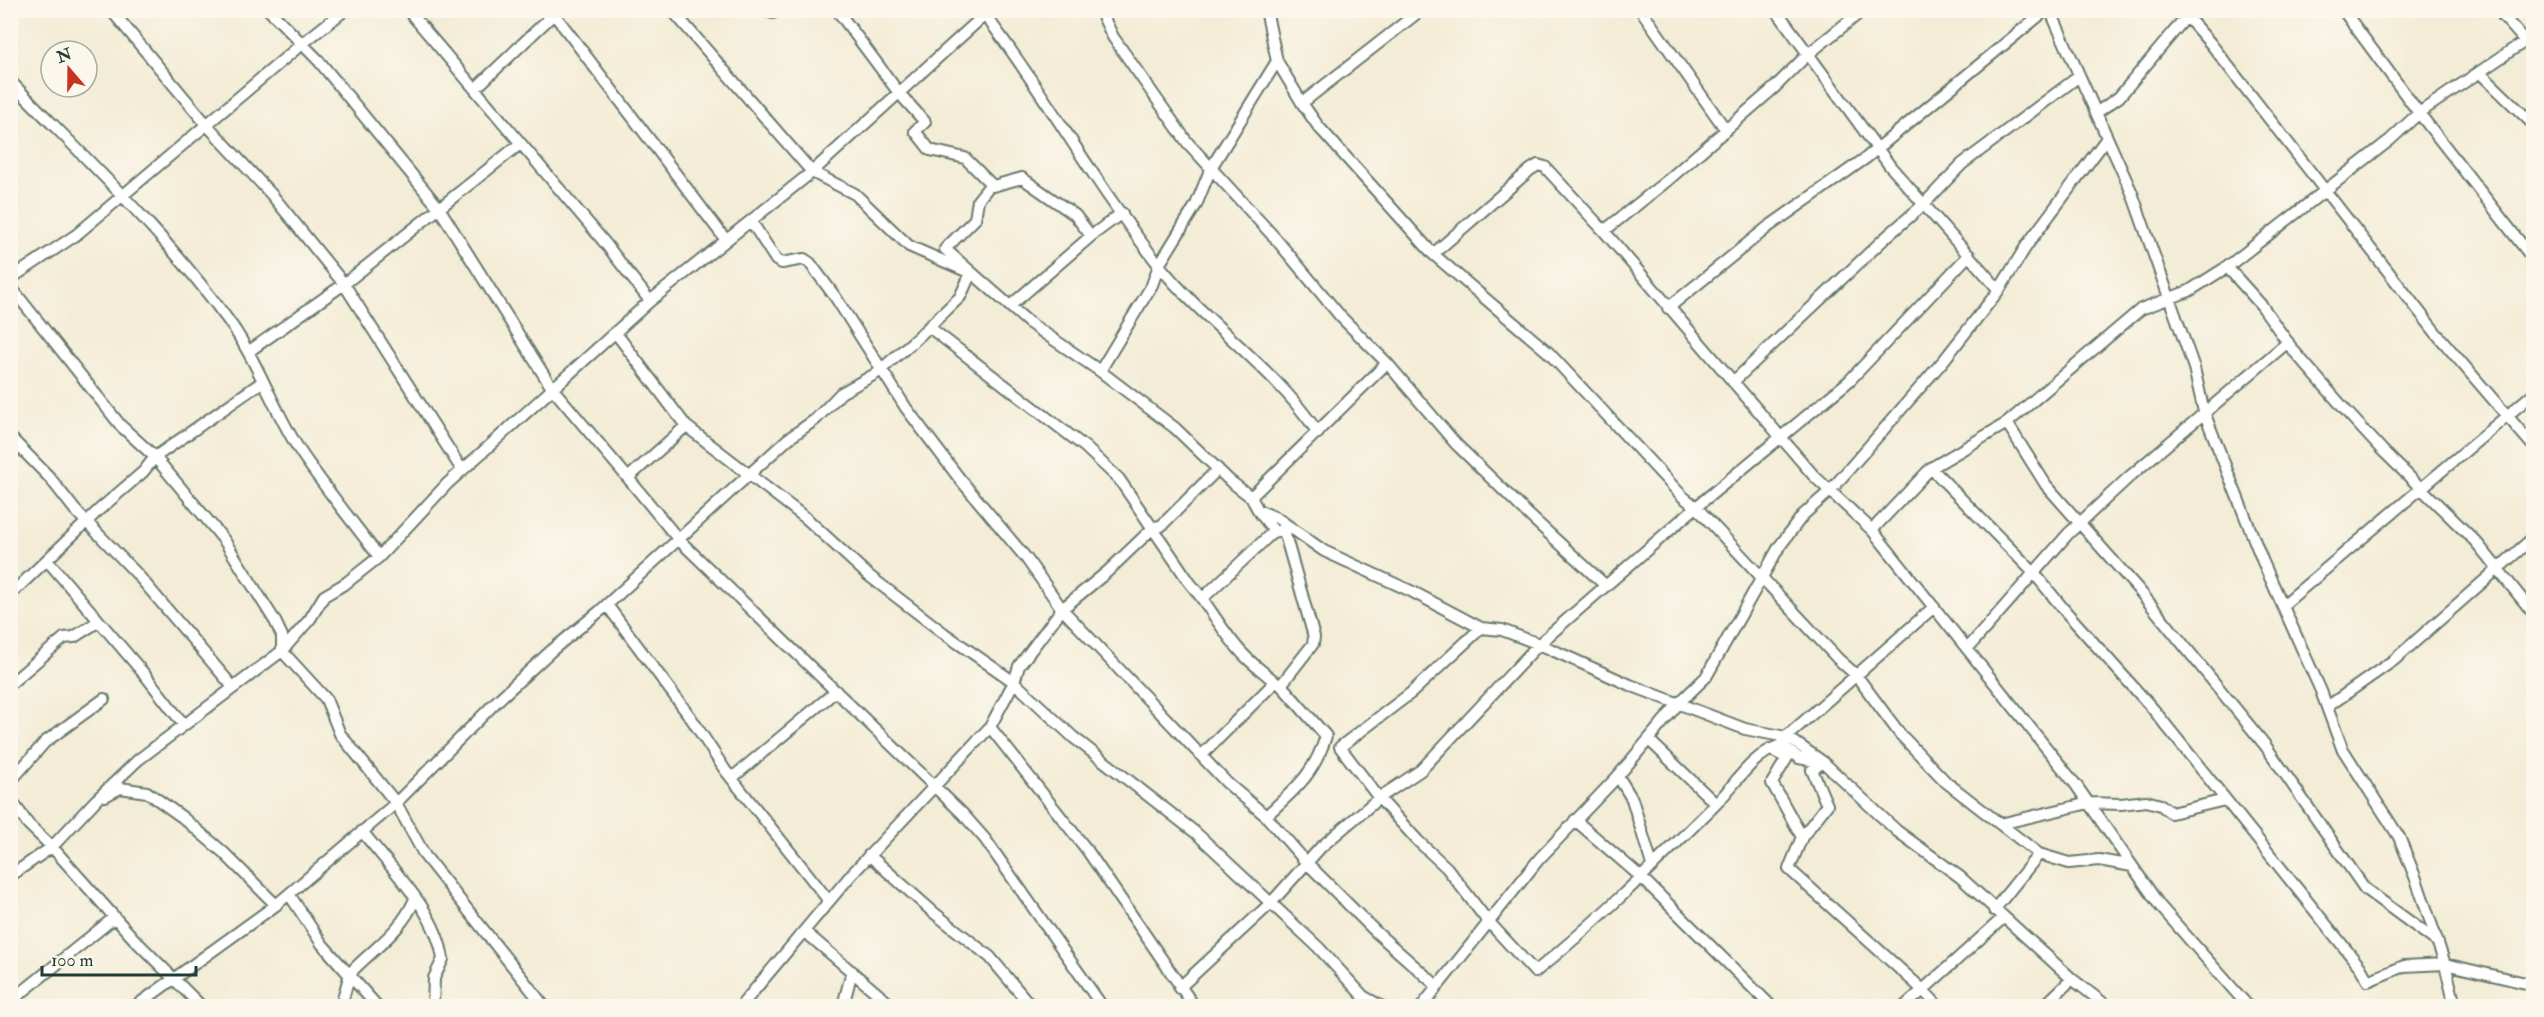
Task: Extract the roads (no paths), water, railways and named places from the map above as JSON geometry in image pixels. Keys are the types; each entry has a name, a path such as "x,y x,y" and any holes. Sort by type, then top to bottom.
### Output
{"street":[{"path":"111,10 207,125 272,195 344,284 462,470"},
{"path":"269,10 303,43 439,208 552,388 679,540 935,786 985,839 1102,1006"},
{"path":"10,279 76,235 345,10"},
{"path":"408,10 605,243 650,301"},
{"path":"672,10 812,172 855,194 909,246 971,273"},
{"path":"762,10 773,13 776,10"},
{"path":"837,10 899,93 925,122 915,131 930,150 965,158 990,185"},
{"path":"1100,10 1113,37 1180,133 1210,168 1275,238 1341,317 1388,363 1456,444 1606,586"},
{"path":"1266,10 1277,61 1318,126 1434,254 1548,352 1682,496 1696,507 1763,576 1823,643 1856,675 1900,734 1946,782 2039,854 2069,863 2099,860 2132,866"},
{"path":"1302,103 1421,10"},
{"path":"1641,10 1726,130"},
{"path":"1776,10 1877,148 1923,205 2000,290"},
{"path":"1604,231 1668,180 1774,88 1807,55 1863,10"},
{"path":"1668,308 1768,226 1877,148 1968,77 2048,10 2132,192 2194,368 2204,412 2263,562 2327,707 2342,748 2398,837 2416,879 2445,964 2455,1006"},
{"path":"2343,10 2419,113 2534,260"},
{"path":"1872,530 1931,468 2007,423 2141,309 2189,291 2227,267 2390,140 2419,113 2529,38 2498,10"},
{"path":"475,89 554,12 726,240"},
{"path":"10,876 52,847 138,760 282,651 310,619 324,596 346,583 379,557 462,470 552,388 650,301 812,172 986,12 1159,265 1204,314 1264,370 1308,418 1318,433"},
{"path":"2096,113 2119,97 2187,13 2436,333 2534,447"},
{"path":"1100,371 1152,285 1159,265 1196,205 1210,168 1277,61"},
{"path":"2479,72 2534,125"},
{"path":"1733,382 1923,205 1962,164 2078,77"},
{"path":"10,81 123,197 208,293 248,352 300,450 379,557"},
{"path":"1422,1006 1539,859 1618,776 1678,704 1706,677 1779,547 1803,515 1830,491 1944,360 2000,290 2027,245 2107,138"},
{"path":"248,352 344,284 520,144"},
{"path":"1434,254 1538,165 1545,166 1604,231 1814,476 1872,530 2089,803 2160,906 2248,1006"},
{"path":"1091,236 1075,214 1022,178 990,185 978,200 975,219 945,249 1010,306 1175,428 1251,497 1274,531"},
{"path":"1010,306 1091,236 1122,213"},
{"path":"751,220 776,260 782,263 804,259 810,263 882,369 891,387 959,478 1026,558 1062,609 1227,783 1266,816 1306,862 1376,932 1437,986"},
{"path":"1179,988 1271,903 1306,862 1379,798 1421,770 1539,644 1696,507 1849,381 1969,255"},
{"path":"2227,267 2262,306 2288,342 2382,450 2476,542 2534,614"},
{"path":"136,1006 276,905 396,802 497,701 679,540 788,439 816,419 841,393 882,369 929,327 960,297 971,273"},
{"path":"10,286 121,426 155,457 240,562 275,621 282,636 282,651 326,699 340,734 396,802 425,856 544,1006"},
{"path":"929,327 1085,447 1119,479 1154,527 1190,583 1243,655 1275,682 1326,736"},
{"path":"615,332 687,426 807,519 868,575 945,634 1014,682 1073,737 1196,833 1318,947 1363,996 1382,1006"},
{"path":"1968,648 2080,523 2204,412 2288,342"},
{"path":"1251,497 1388,363"},
{"path":"10,595 143,471 155,457 262,382"},
{"path":"2283,606 2534,393"},
{"path":"2007,423 2046,485 2138,589 2265,745 2365,889 2436,941"},
{"path":"628,478 687,426"},
{"path":"10,437 137,574 233,687"},
{"path":"1931,468 2034,573 2153,709 2360,967 2368,981 2404,966 2445,964 2534,985"},
{"path":"741,1006 869,855 990,727 1014,682 1019,666 1062,609 1107,572 1154,527 1161,526 1218,469"},
{"path":"1258,510 1277,518 1324,551 1413,592 1481,628 1502,630 1539,644 1678,704 1745,729 1786,737 1823,762 1897,831 1959,877 2072,979 2107,1006"},
{"path":"1203,598 1274,531 1284,531 1314,637 1313,644 1281,686 1326,736"},
{"path":"2327,707 2394,660 2534,537"},
{"path":"47,560 184,725"},
{"path":"606,605 691,718 732,778 829,902"},
{"path":"1786,737 1934,607"},
{"path":"10,684 64,638 74,637 99,621"},
{"path":"1481,628 1411,693 1340,747 1379,798 1418,841 1447,868 1489,922 1534,972 1570,943 1641,877 1716,804 1750,764 1770,749 1781,745 1799,758 1823,762"},
{"path":"1202,755 1275,682"},
{"path":"732,778 836,691"},
{"path":"10,782 45,742 104,699"},
{"path":"990,727 1087,850 1179,988 1194,1006"},
{"path":"1266,816 1304,781 1321,752 1326,736"},
{"path":"1649,740 1716,804"},
{"path":"1770,749 1787,758 1772,783 1802,837"},
{"path":"1823,762 1812,770 1827,805 1802,837 1789,869 1938,1006"},
{"path":"1618,776 1632,799 1652,865"},
{"path":"96,800 120,788 147,792 182,817 223,852 276,905"},
{"path":"10,798 28,824 201,1006"},
{"path":"2000,824 2089,803 2121,804 2146,801 2161,805 2171,813 2225,800"},
{"path":"1575,820 1641,877 1771,1006"},
{"path":"362,831 415,899 435,929 441,945 442,962 434,978 433,1006"},
{"path":"1994,910 2039,854"},
{"path":"869,855 940,918 990,957 1031,1006"},
{"path":"289,894 322,944 377,1006"},
{"path":"341,1006 349,977 365,958 398,928 409,914 415,899"},
{"path":"10,1002 115,917"},
{"path":"1905,1006 2003,918"},
{"path":"804,931 892,1006"},
{"path":"843,1006 852,971"},
{"path":"2044,1006 2072,979"}]}
